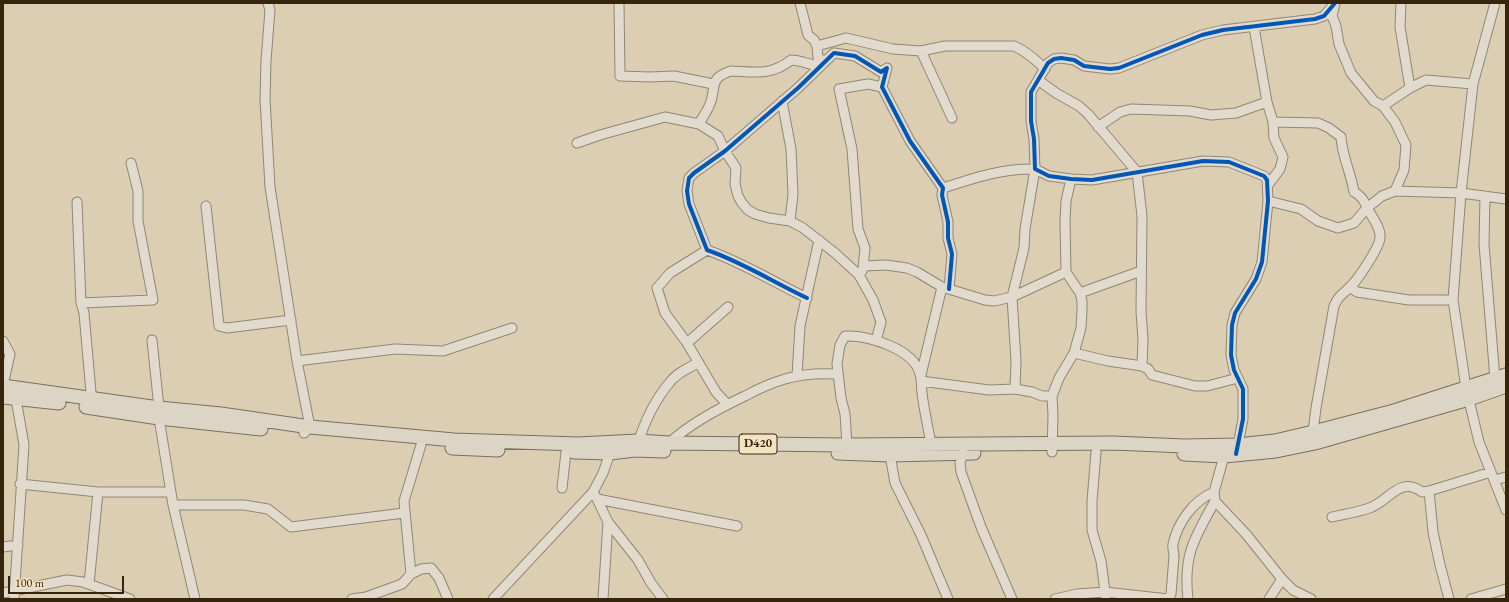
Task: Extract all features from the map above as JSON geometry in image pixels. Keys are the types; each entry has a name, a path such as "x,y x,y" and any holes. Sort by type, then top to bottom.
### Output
{"highway":[{"name":"D420","path":"1468,394 1500,377"},
{"name":"D420","path":"3,386 92,403 159,413 472,450 610,453 637,446"},
{"name":"D420","path":"665,447 931,444 1052,447 1096,452 1276,451 1314,438 1468,394 1506,386"},
{"name":"D420","path":"10,398 92,403"},
{"name":"D420","path":"307,430 454,440 890,455 963,453 1113,444 1184,446 1233,451"}],"street":[{"path":"268,3 270,10 266,61 266,99 270,187 307,430"},
{"path":"619,3 620,76 650,78 674,76 713,84"},
{"path":"800,3 808,35 814,40 817,46 818,58 822,63"},
{"path":"1015,389 1016,361 1012,297 1024,248 1025,229 1035,169 1031,92 1048,63 1061,58 1074,60 1084,66 1110,69 1119,68 1202,36 1223,30 1315,19 1324,16 1336,3"},
{"path":"1336,3 1332,16 1336,26 1339,44 1351,73 1374,101 1383,106 1395,122 1406,145 1404,170 1395,191"},
{"path":"1401,3 1400,27 1410,88"},
{"path":"1495,3 1473,84 1461,193 1454,300 1468,394 1479,442 1506,510"},
{"path":"1254,27 1267,102 1273,122 1274,138 1283,157 1280,169 1268,184"},
{"path":"817,46 846,38 893,49 921,51 944,46 1014,46 1021,48 1032,56 1045,69"},
{"path":"921,51 952,118"},
{"path":"807,298 728,258 707,250 689,204 687,191 689,178 725,151 834,53 847,54 855,56 881,72 887,68 882,87 910,141 943,188 942,195 948,222 948,238 952,254 946,288 921,378"},
{"path":"699,124 711,102 713,84 718,77 731,71 774,71 791,60 800,60 810,65 822,63"},
{"path":"1038,80 1056,93 1079,106 1088,114 1098,127 1115,144 1124,158 1137,172 1142,216 1142,366"},
{"path":"1383,106 1410,88 1426,80 1473,84"},
{"path":"859,275 864,266 865,248 858,229 852,149 840,90 868,84 882,87"},
{"path":"782,101 791,149 793,194 790,221"},
{"path":"1098,127 1120,112 1131,109 1190,111 1210,115 1236,113 1267,102"},
{"path":"577,143 664,117 699,124 718,136 725,151 736,168 735,184 738,196 748,210 755,214 769,218 790,221 819,240 859,275 873,300 881,322 876,341"},
{"path":"1273,122 1318,123 1329,128 1341,137 1342,149 1352,180 1354,192 1360,195 1378,227 1380,237 1377,248 1350,287 1338,298 1334,306 1316,408 1314,438"},
{"path":"943,188 993,172 1016,169 1035,169 1049,176 1071,180 1092,180 1203,160 1229,162 1264,176 1268,180 1268,200 1262,262 1256,279 1235,313 1232,325 1231,356 1242,389 1243,420 1233,451 1190,551 1186,580 1188,599"},
{"path":"81,303 152,300 138,221 138,191 131,163"},
{"path":"1052,447 1052,396 1059,378 1074,353 1080,328 1082,310 1080,293 1066,272 1065,208 1071,180"},
{"path":"1268,200 1301,209 1318,221 1338,228 1354,223 1367,208 1382,196 1395,191 1461,193 1506,199"},
{"path":"1485,196 1484,244 1500,377"},
{"path":"77,202 81,303 84,313 92,403"},
{"path":"206,206 219,326 227,328 291,320"},
{"path":"797,376 800,326 819,240"},
{"path":"707,250 670,273 657,288 665,313 687,344 716,392 727,404"},
{"path":"864,266 886,265 907,268 946,288 985,300 1012,297 1066,272"},
{"path":"1080,293 1141,271"},
{"path":"1350,287 1357,292 1409,300 1454,300"},
{"path":"687,344 728,307"},
{"path":"297,361 395,349 442,351 512,328"},
{"path":"847,444 845,414 840,398 837,374 840,345 846,336 854,336 876,341 896,349 915,363 921,378 931,444"},
{"path":"152,340 159,413 171,492 195,599"},
{"path":"3,341 10,354 3,386"},
{"path":"1074,353 1108,361 1142,366 1148,369 1152,375 1195,386 1207,386 1238,378"},
{"path":"637,446 645,422 670,382 681,372 698,363"},
{"path":"665,447 686,429 727,404 760,389 784,379 797,376 837,374"},
{"path":"921,378 989,390 1015,389 1032,392 1042,396 1052,396"},
{"path":"10,398 24,445 20,484 18,545 14,595"},
{"path":"411,574 404,501 421,445"},
{"path":"562,488 566,452"},
{"path":"1096,452 1092,501 1092,530 1101,561 1106,596"},
{"path":"493,599 595,496 610,453"},
{"path":"963,453 960,463 961,472 981,527 1012,599"},
{"path":"890,455 895,483 921,535 948,599"},
{"path":"1332,516 1373,507 1404,487 1414,487 1422,492 1493,476 1506,477"},
{"path":"20,484 98,492 171,492"},
{"path":"1429,491 1433,532 1449,599"},
{"path":"89,584 98,492"},
{"path":"595,496 608,522 638,560 651,583 663,599"},
{"path":"595,496 737,526"},
{"path":"1055,599 1077,594 1168,599 1171,594 1174,554 1172,546 1175,537 1186,515 1195,504 1205,496 1214,497 1282,579 1293,590 1311,599"},
{"path":"173,504 244,505 268,509 290,527 404,513"},
{"path":"603,599 608,522"},
{"path":"3,547 18,545"},
{"path":"352,599 366,597 402,584 411,574 421,569 431,568 439,578 448,599"},
{"path":"1269,599 1282,579"},
{"path":"3,592 14,595 67,580 83,582 129,599"},
{"path":"1474,599 1506,589"}],"cycle path":[{"path":"1236,454 1243,419 1243,389 1234,370 1231,355 1232,325 1235,313 1256,279 1262,262 1268,201 1267,180 1264,176 1229,162 1203,161 1092,180 1049,176 1035,169 1034,139 1031,121 1031,92 1048,63 1054,59 1061,58 1074,60 1084,66 1110,69 1119,68 1202,35 1223,30 1315,19 1324,16 1335,3"},
{"path":"807,298 745,266 707,250 689,204 687,191 689,178 694,173 725,151 798,88 834,53 855,56 881,72 887,68 882,87 910,141 943,188 942,195 948,222 948,238 952,254 949,289"}]}
